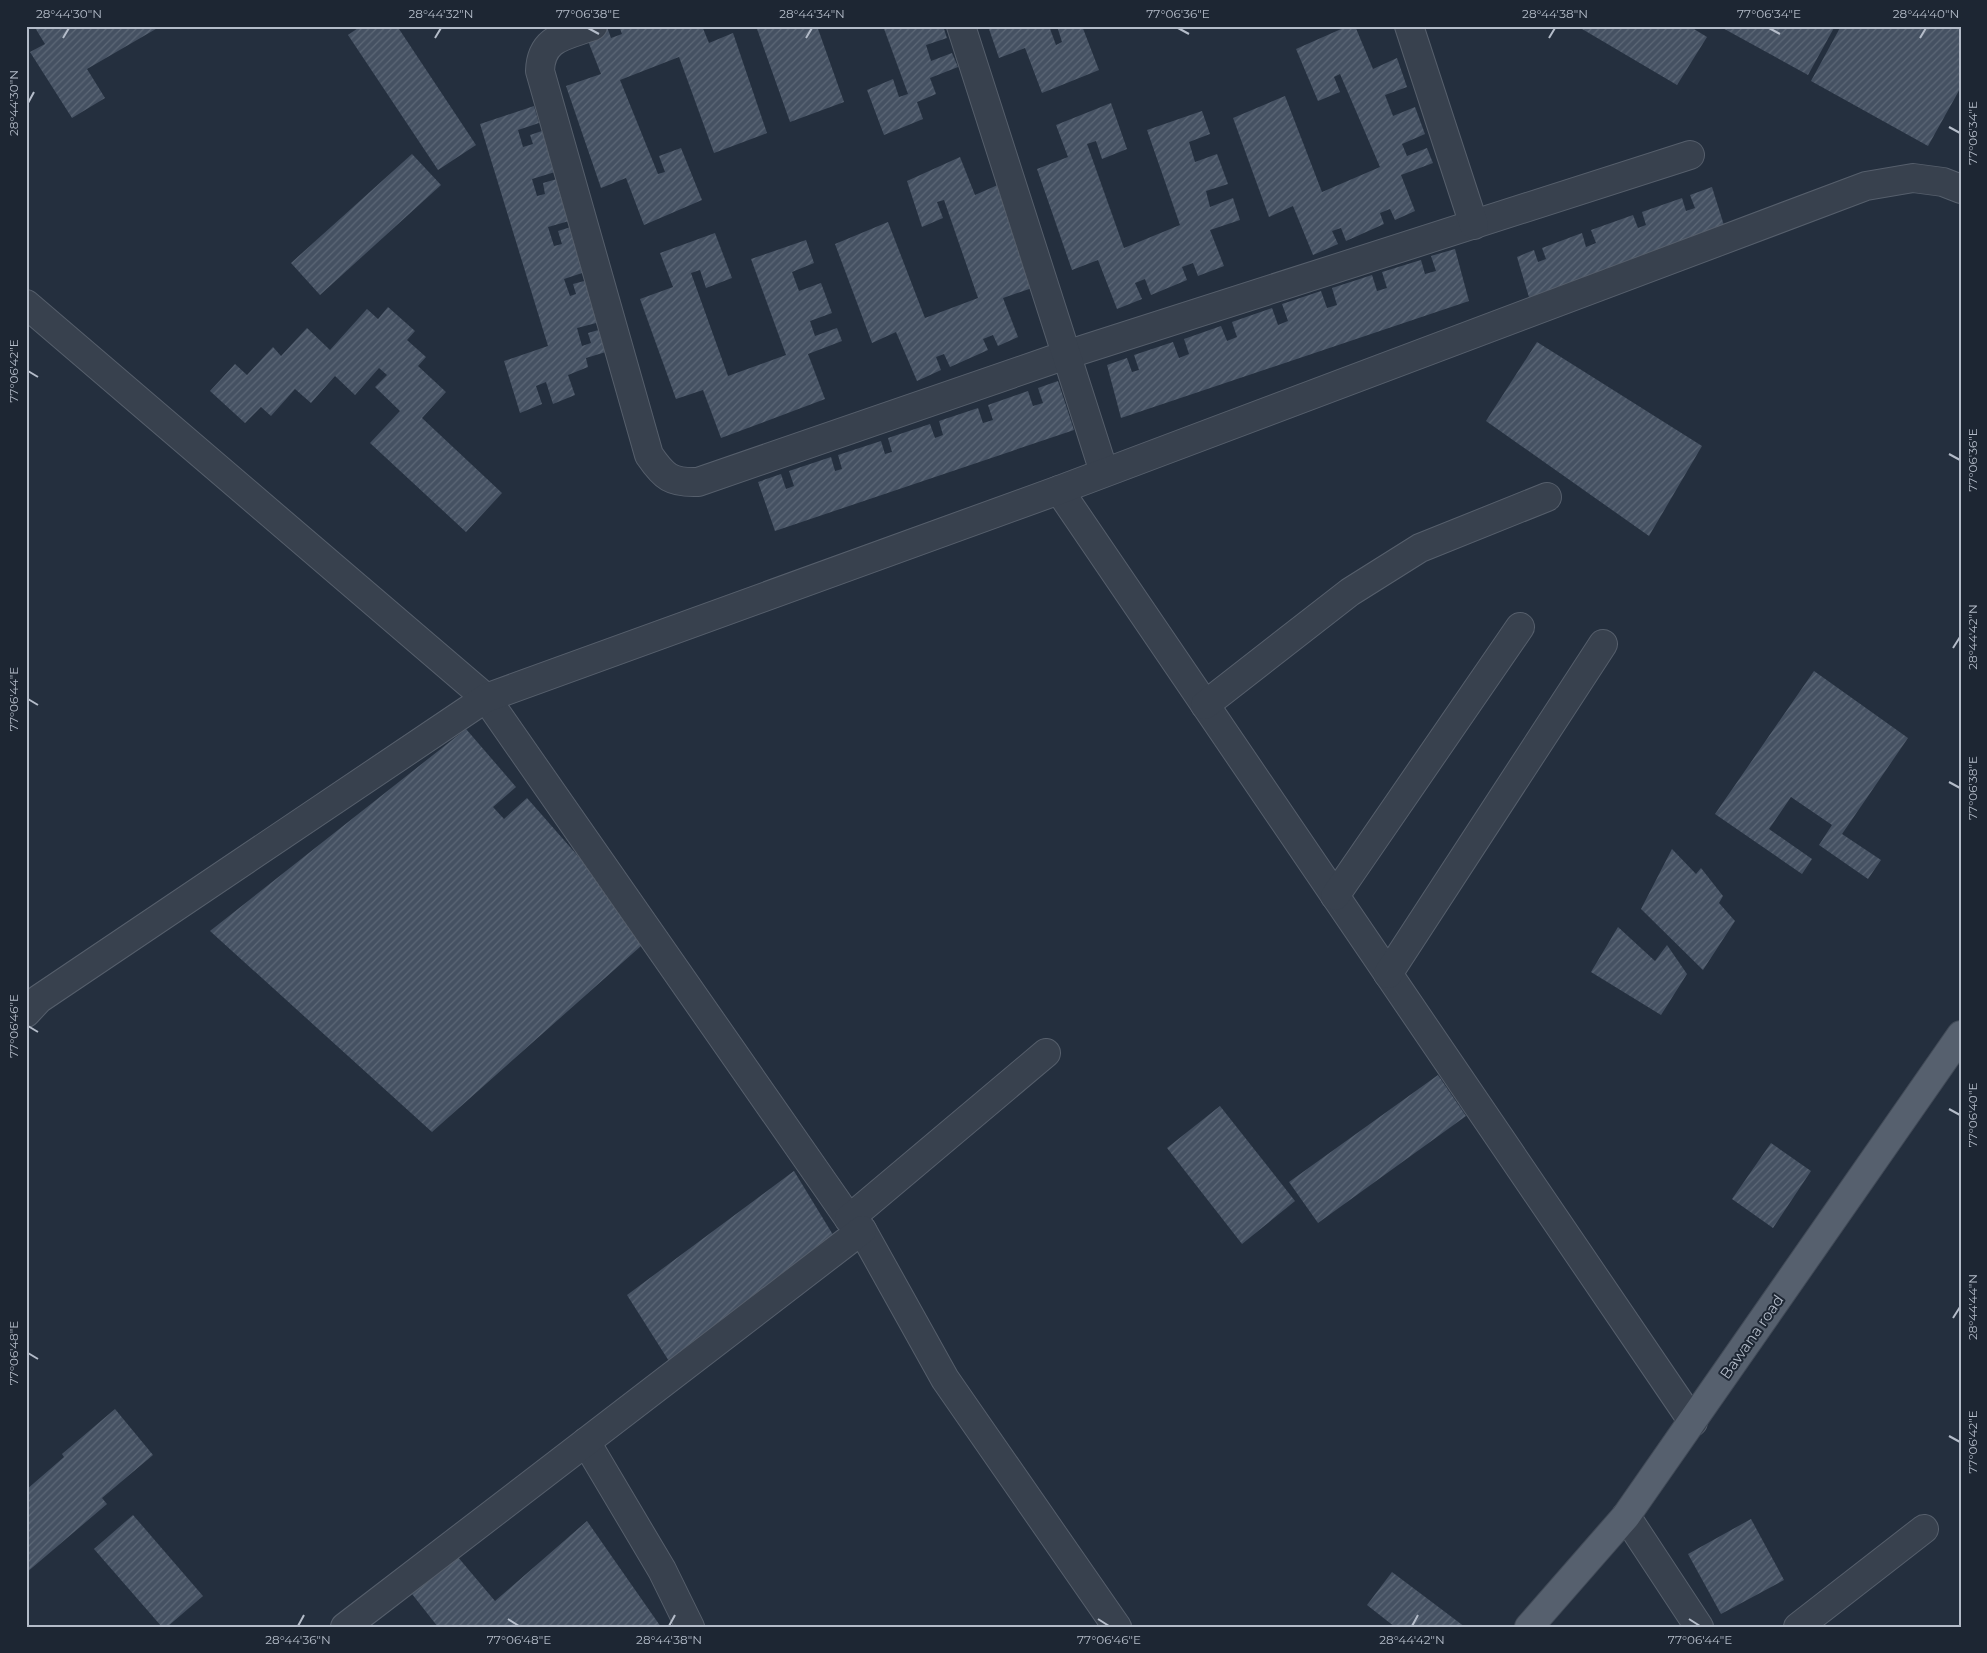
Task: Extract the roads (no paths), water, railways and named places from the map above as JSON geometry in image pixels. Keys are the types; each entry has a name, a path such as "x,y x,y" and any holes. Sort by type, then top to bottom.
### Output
{"main road":[{"name":"Bawana road","path":"1529,1627 1626,1516 1961,1036"}],"street":[{"path":"593,26 559,38 547,46 540,57 540,71 649,455 657,467 669,478 682,483 698,482 1066,355 1690,155"},
{"path":"961,26 1104,472"},
{"path":"1410,26 1474,224"},
{"path":"26,1013 39,999 486,698 1059,490 1866,186 1913,178 1942,182 1961,189"},
{"path":"26,304 486,698 855,1224 946,1379 1117,1627"},
{"path":"1059,490 1693,1422"},
{"path":"1205,705 1350,592 1420,548 1548,497"},
{"path":"1335,896 1520,627"},
{"path":"1388,974 1603,644"},
{"path":"345,1627 586,1442 855,1224 1046,1053"},
{"path":"586,1442 662,1570 690,1627"},
{"path":"1626,1516 1699,1627"},
{"path":"1798,1627 1924,1529"}]}
